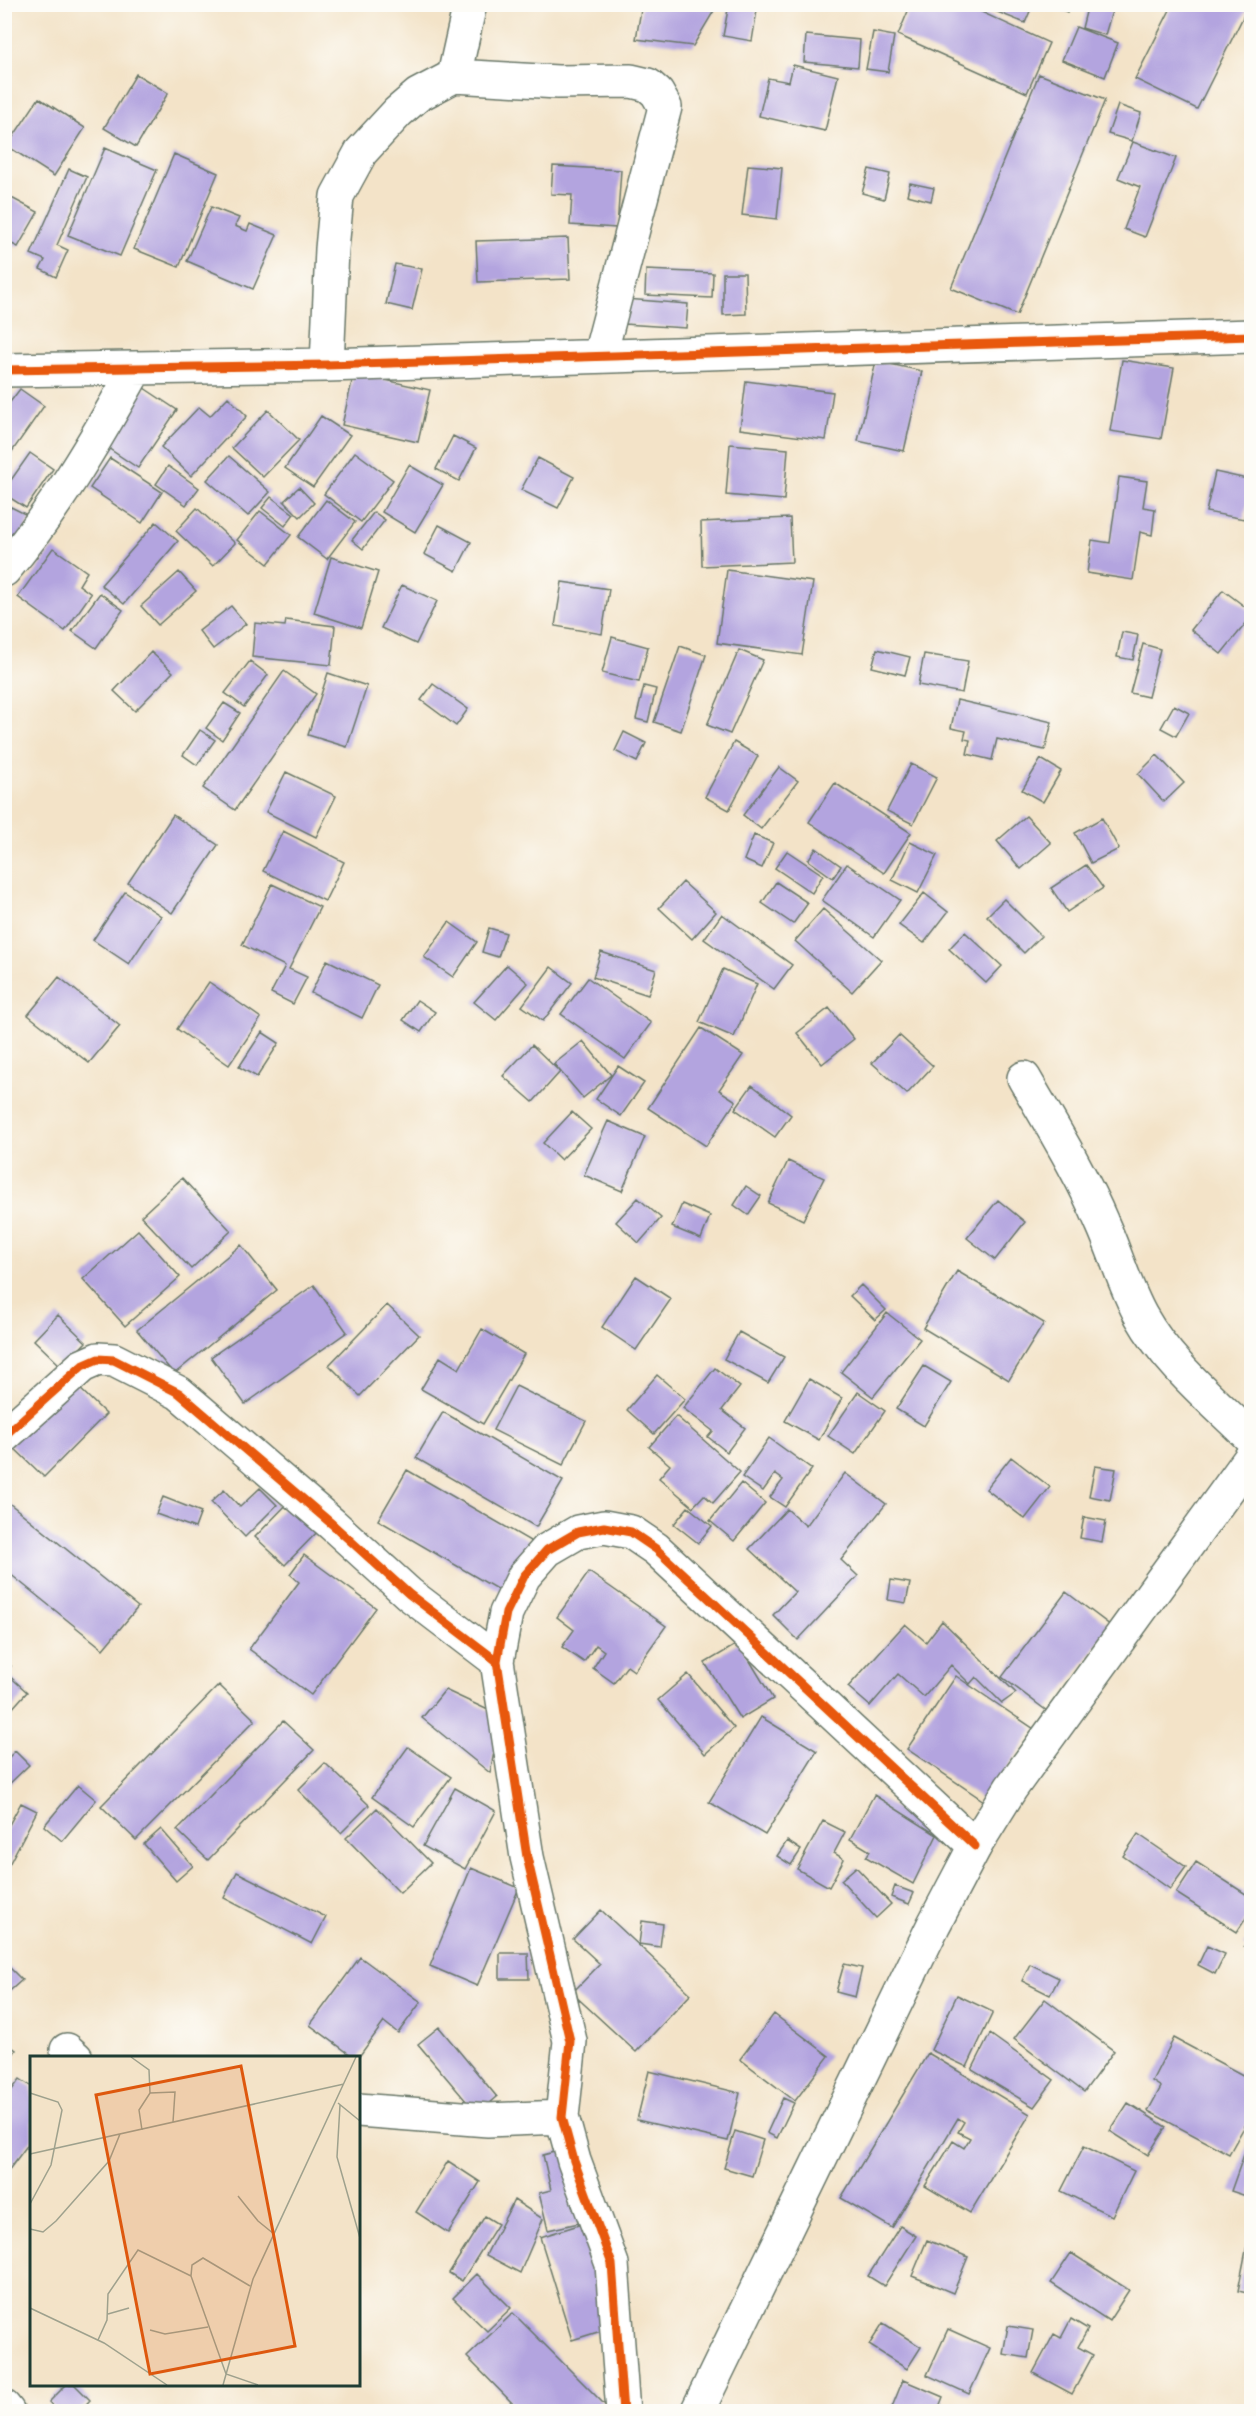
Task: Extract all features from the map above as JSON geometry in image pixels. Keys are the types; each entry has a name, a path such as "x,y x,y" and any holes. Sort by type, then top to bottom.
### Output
{"street":[{"path":"453,76 470,4"},
{"path":"327,365 332,249 337,196 361,152 398,112 418,95 453,76 558,81 631,81 648,84 657,93 665,107 600,356"},
{"path":"4,370 327,365 1251,336"},
{"path":"4,570 28,542 90,448 136,368"},
{"path":"1024,1078 1084,1186 1142,1317 1174,1361 1251,1439"},
{"path":"4,1436 82,1366 98,1359 114,1360 178,1393 332,1524 409,1594 497,1661"},
{"path":"697,2412 929,1934 975,1846 1011,1788 1251,1456"},
{"path":"623,2412 612,2264 574,2161 562,2117 570,2041 527,1857 497,1661 506,1613 524,1576 547,1551 578,1532 604,1527 631,1532 656,1549 975,1846"},
{"path":"360,2110 488,2120 562,2117"},
{"path":"4,2408 8,2412"}],"building":[{"path":"642,4 718,4 693,46 636,39"},
{"path":"729,4 758,4 752,41 723,36"},
{"path":"911,4 964,4 1049,43 1027,93 898,35"},
{"path":"998,4 1033,4 1025,23 995,11"},
{"path":"1048,4 1070,4 1067,12"},
{"path":"1088,4 1114,4 1105,35 1082,28"},
{"path":"1173,4 1242,4 1248,7 1197,109 1135,79"},
{"path":"1076,27 1118,43 1105,77 1062,60"},
{"path":"873,32 894,36 888,72 866,69"},
{"path":"806,35 860,40 858,67 804,62"},
{"path":"793,65 838,76 825,131 759,116 768,78 789,82"},
{"path":"136,74 168,93 136,147 104,128"},
{"path":"1039,74 1105,100 1017,315 951,288"},
{"path":"39,98 85,128 54,176 7,146"},
{"path":"1118,105 1141,113 1132,141 1108,134"},
{"path":"1133,142 1176,158 1145,237 1124,229 1140,187 1118,178"},
{"path":"105,148 157,170 120,256 68,235"},
{"path":"174,154 218,173 179,267 134,249"},
{"path":"748,165 782,168 777,219 742,215"},
{"path":"553,166 621,170 617,228 570,225 572,195 551,194"},
{"path":"69,169 87,177 57,245 68,250 56,277 40,269 45,260 31,254"},
{"path":"869,169 890,174 884,199 862,193"},
{"path":"910,183 934,188 931,201 907,195"},
{"path":"4,194 38,212 18,247 4,240"},
{"path":"211,207 239,218 235,226 247,231 250,224 277,235 253,289 187,261"},
{"path":"568,238 570,279 478,282 476,241"},
{"path":"395,264 422,269 412,310 386,304"},
{"path":"646,270 713,273 712,298 645,295"},
{"path":"723,273 745,273 746,314 723,315"},
{"path":"626,299 688,304 686,328 624,324"},
{"path":"1122,360 1174,368 1161,439 1110,431"},
{"path":"876,361 922,371 904,451 858,441"},
{"path":"354,373 430,390 418,442 342,425"},
{"path":"746,381 833,392 826,440 740,429"},
{"path":"144,388 177,410 138,468 105,446"},
{"path":"20,389 44,406 4,463 4,410"},
{"path":"228,397 247,416 191,476 161,447 199,407 210,416"},
{"path":"268,410 299,440 263,477 232,448"},
{"path":"321,416 350,435 313,487 285,468"},
{"path":"453,436 476,448 459,481 436,469"},
{"path":"730,444 788,449 784,500 726,495"},
{"path":"355,452 393,480 361,522 324,494"},
{"path":"30,453 53,469 26,508 4,494 4,490"},
{"path":"229,456 270,492 248,516 207,480"},
{"path":"110,458 162,492 142,523 90,488"},
{"path":"538,458 574,477 558,508 521,490"},
{"path":"409,465 443,485 415,532 382,512"},
{"path":"168,466 199,488 186,505 156,484"},
{"path":"1215,472 1252,480 1244,519 1206,512"},
{"path":"1119,477 1147,481 1143,507 1155,509 1152,535 1140,532 1133,580 1087,573 1092,540 1110,543"},
{"path":"299,487 314,503 300,517 284,501"},
{"path":"271,497 294,514 285,526 262,508"},
{"path":"326,500 355,522 327,559 298,537"},
{"path":"11,507 31,517 16,546 4,540 4,519"},
{"path":"197,508 235,543 213,566 176,531"},
{"path":"260,511 291,535 268,564 237,540"},
{"path":"374,512 385,520 363,549 352,540"},
{"path":"790,518 792,562 702,566 701,522"},
{"path":"156,522 178,541 124,604 101,585"},
{"path":"439,525 471,542 456,571 424,554"},
{"path":"53,548 87,572 79,585 91,594 65,631 18,597"},
{"path":"331,557 378,572 361,628 314,613"},
{"path":"727,570 813,582 802,655 717,643"},
{"path":"179,572 196,591 158,625 141,606"},
{"path":"562,582 609,589 602,634 555,626"},
{"path":"402,585 437,601 416,644 381,628"},
{"path":"1223,590 1252,612 1252,616 1221,654 1191,630"},
{"path":"100,593 123,610 96,648 72,631"},
{"path":"231,606 246,624 213,649 199,631"},
{"path":"286,620 335,626 331,665 252,657 255,623 285,626"},
{"path":"1122,632 1138,635 1133,660 1117,657"},
{"path":"612,637 648,647 639,682 602,673"},
{"path":"1143,644 1160,649 1148,697 1130,693"},
{"path":"680,646 706,655 681,731 654,722"},
{"path":"877,649 910,657 905,675 872,667"},
{"path":"739,650 763,660 730,734 707,725"},
{"path":"151,652 173,672 135,711 114,691"},
{"path":"924,654 968,661 962,693 918,685"},
{"path":"250,661 268,675 244,707 225,693"},
{"path":"284,671 316,694 235,810 203,788"},
{"path":"328,673 367,686 347,747 308,735"},
{"path":"433,684 468,709 456,726 421,700"},
{"path":"644,686 656,689 648,722 636,719"},
{"path":"957,700 1052,722 1045,750 997,739 992,760 967,754 970,740 964,739 966,731 951,728"},
{"path":"224,703 240,713 222,740 206,728"},
{"path":"1174,705 1189,713 1176,736 1161,728"},
{"path":"200,730 215,740 197,765 183,755"},
{"path":"624,732 646,743 637,762 615,751"},
{"path":"734,742 758,756 729,810 705,797"},
{"path":"1157,755 1184,783 1164,802 1138,774"},
{"path":"1041,759 1061,771 1043,802 1022,790"},
{"path":"911,764 937,777 913,824 887,811"},
{"path":"779,767 798,781 761,829 743,815"},
{"path":"286,772 336,796 316,837 266,812"},
{"path":"835,783 911,833 884,873 809,822"},
{"path":"173,815 218,845 172,913 128,883"},
{"path":"1026,816 1051,843 1021,869 997,841"},
{"path":"1102,818 1119,849 1091,863 1075,833"},
{"path":"283,831 344,862 325,901 263,871"},
{"path":"754,835 773,843 762,868 744,860"},
{"path":"910,842 937,855 918,893 892,880"},
{"path":"816,848 841,866 833,878 808,860"},
{"path":"787,851 823,875 812,893 775,868"},
{"path":"847,864 900,900 874,937 822,900"},
{"path":"1086,865 1103,888 1067,912 1051,888"},
{"path":"683,882 716,912 692,939 659,908"},
{"path":"776,882 808,903 793,924 762,903"},
{"path":"272,884 320,907 289,969 307,977 293,1004 271,993 285,966 242,945"},
{"path":"125,892 161,916 129,964 93,940"},
{"path":"924,893 948,912 924,943 899,925"},
{"path":"1004,899 1041,936 1024,953 987,916"},
{"path":"823,909 881,960 852,992 795,941"},
{"path":"722,914 792,965 774,989 704,939"},
{"path":"449,922 477,942 453,977 424,957"},
{"path":"489,928 506,933 498,957 482,952"},
{"path":"965,932 1002,966 986,983 949,949"},
{"path":"601,952 656,970 648,995 593,977"},
{"path":"327,960 378,985 362,1018 311,993"},
{"path":"507,965 528,983 496,1020 474,1002"},
{"path":"551,967 572,983 543,1021 522,1006"},
{"path":"723,969 757,984 734,1037 699,1022"},
{"path":"59,977 120,1026 89,1063 28,1015"},
{"path":"588,978 651,1023 625,1059 561,1014"},
{"path":"209,982 261,1018 229,1065 177,1029"},
{"path":"417,1000 435,1012 421,1032 403,1020"},
{"path":"829,1008 854,1039 822,1064 797,1033"},
{"path":"701,1028 743,1055 719,1090 736,1101 706,1146 648,1108"},
{"path":"262,1032 279,1043 257,1077 239,1067"},
{"path":"899,1035 933,1066 907,1094 872,1063"},
{"path":"583,1041 611,1075 583,1098 554,1064"},
{"path":"532,1045 560,1072 533,1102 503,1076"},
{"path":"618,1066 644,1083 621,1116 596,1099"},
{"path":"752,1085 791,1115 775,1137 735,1109"},
{"path":"572,1112 591,1129 561,1160 543,1143"},
{"path":"608,1121 645,1137 622,1191 584,1175"},
{"path":"788,1161 824,1178 803,1220 768,1203"},
{"path":"182,1178 231,1231 191,1269 141,1216"},
{"path":"746,1186 761,1196 748,1215 734,1205"},
{"path":"638,1198 661,1218 639,1243 616,1222"},
{"path":"998,1200 1025,1222 995,1260 967,1238"},
{"path":"682,1204 710,1216 701,1239 672,1227"},
{"path":"138,1230 180,1277 125,1326 83,1279"},
{"path":"241,1245 277,1290 174,1374 137,1330"},
{"path":"957,1271 1044,1323 1009,1380 923,1328"},
{"path":"636,1276 671,1299 636,1350 602,1327"},
{"path":"314,1285 347,1332 245,1404 211,1357"},
{"path":"861,1285 886,1310 875,1320 850,1296"},
{"path":"387,1305 419,1335 360,1396 329,1365"},
{"path":"887,1313 920,1339 873,1397 841,1372"},
{"path":"58,1315 86,1342 62,1367 34,1340"},
{"path":"482,1329 524,1354 483,1424 421,1389 440,1357 459,1369"},
{"path":"739,1332 784,1357 768,1383 724,1359"},
{"path":"924,1366 951,1382 924,1426 896,1409"},
{"path":"715,1368 740,1387 722,1410 745,1428 727,1452 708,1437 713,1431 683,1408"},
{"path":"657,1375 685,1399 654,1434 627,1410"},
{"path":"809,1379 842,1398 819,1440 785,1421"},
{"path":"72,1381 106,1414 44,1477 10,1444"},
{"path":"516,1386 586,1421 563,1465 493,1430"},
{"path":"858,1392 885,1411 855,1454 828,1436"},
{"path":"443,1412 563,1481 536,1527 416,1458"},
{"path":"676,1416 740,1472 713,1503 704,1495 693,1507 659,1478 670,1465 649,1447"},
{"path":"769,1438 812,1469 785,1507 770,1497 783,1480 775,1474 763,1491 742,1477"},
{"path":"1011,1457 1050,1487 1025,1519 986,1489"},
{"path":"1095,1466 1116,1469 1110,1500 1089,1496"},
{"path":"407,1470 537,1545 507,1595 378,1520"},
{"path":"845,1473 886,1504 841,1560 858,1576 798,1640 773,1615 795,1592 749,1549 787,1509 806,1526"},
{"path":"741,1483 765,1503 734,1541 710,1521"},
{"path":"260,1488 277,1505 245,1537 211,1502 224,1490 240,1507"},
{"path":"163,1497 201,1512 195,1528 156,1514"},
{"path":"294,1497 324,1525 285,1565 255,1537"},
{"path":"4,1499 138,1607 103,1649 4,1569"},
{"path":"688,1507 712,1526 698,1543 674,1524"},
{"path":"1084,1517 1106,1521 1102,1542 1080,1538"},
{"path":"304,1555 376,1608 311,1695 249,1649 299,1582 290,1574"},
{"path":"589,1572 666,1626 634,1671 627,1666 614,1683 593,1668 604,1651 596,1645 584,1662 562,1647 574,1630 557,1617"},
{"path":"891,1580 910,1583 906,1603 888,1600"},
{"path":"1066,1592 1111,1626 1047,1711 1002,1677"},
{"path":"942,1621 1016,1693 1002,1703 976,1677 970,1684 951,1665 924,1697 898,1674 870,1706 848,1687 905,1624 926,1642"},
{"path":"739,1643 773,1699 740,1719 705,1663"},
{"path":"4,1660 11,1666 5,1672 27,1692 10,1711 4,1705"},
{"path":"688,1674 734,1728 705,1754 658,1700"},
{"path":"956,1676 1034,1729 984,1801 907,1749"},
{"path":"219,1685 255,1720 136,1840 101,1806"},
{"path":"445,1690 501,1716 490,1773 422,1718"},
{"path":"761,1717 817,1751 765,1835 709,1802"},
{"path":"283,1721 314,1750 208,1860 177,1830"},
{"path":"408,1747 451,1777 414,1827 372,1797"},
{"path":"15,1751 29,1765 4,1789 4,1762"},
{"path":"325,1763 369,1805 341,1833 298,1790"},
{"path":"78,1785 96,1800 62,1841 44,1826"},
{"path":"455,1788 496,1811 465,1869 423,1846"},
{"path":"874,1795 937,1835 913,1884 866,1857 870,1851 850,1839"},
{"path":"21,1803 37,1811 4,1874 4,1834"},
{"path":"377,1808 431,1863 400,1893 346,1838"},
{"path":"823,1821 845,1832 834,1853 844,1859 829,1887 797,1869"},
{"path":"161,1829 193,1866 176,1881 144,1844"},
{"path":"1138,1834 1186,1867 1170,1889 1123,1856"},
{"path":"787,1841 801,1850 791,1865 777,1856"},
{"path":"1196,1862 1252,1898 1252,1909 1237,1932 1176,1893"},
{"path":"856,1867 891,1904 876,1918 841,1880"},
{"path":"471,1868 519,1888 477,1986 430,1966"},
{"path":"237,1872 326,1917 312,1944 224,1898"},
{"path":"895,1886 914,1893 909,1904 891,1897"},
{"path":"601,1910 691,1994 636,2052 572,1993 600,1964 573,1939"},
{"path":"642,1921 663,1924 660,1947 639,1944"},
{"path":"1252,1933 1252,1950 1244,1946"},
{"path":"1207,1946 1225,1954 1215,1974 1198,1965"},
{"path":"500,1953 528,1953 529,1979 500,1979"},
{"path":"360,1957 421,2002 398,2033 384,2022 359,2056 352,2056 310,2025"},
{"path":"4,1962 22,1980 4,1996"},
{"path":"844,1964 862,1968 855,1997 836,1992"},
{"path":"1030,1964 1059,1978 1050,1995 1022,1981"},
{"path":"957,1995 993,2012 967,2067 931,2050"},
{"path":"1045,1999 1114,2051 1084,2092 1014,2039"},
{"path":"774,2014 829,2056 795,2101 740,2059"},
{"path":"439,2027 497,2097 477,2114 418,2044"},
{"path":"990,2034 1054,2080 1034,2107 972,2070"},
{"path":"1174,2038 1252,2080 1252,2113 1229,2154 1148,2111 1161,2087 1152,2081"},
{"path":"5,2042 16,2050 5,2066"},
{"path":"928,2053 1030,2114 970,2213 925,2186 953,2141 964,2148 970,2138 958,2132 964,2122 958,2118 892,2228 841,2198"},
{"path":"649,2071 740,2093 728,2141 637,2120"},
{"path":"20,2079 30,2086 30,2142 5,2175 5,2099"},
{"path":"783,2098 794,2103 777,2138 767,2133"},
{"path":"1128,2103 1166,2127 1148,2155 1110,2131"},
{"path":"735,2131 763,2140 752,2176 724,2168"},
{"path":"1252,2135 1252,2198 1231,2191"},
{"path":"1084,2146 1134,2171 1112,2216 1061,2191"},
{"path":"566,2149 583,2222 548,2230 539,2193 551,2190 543,2155"},
{"path":"448,2161 480,2182 448,2233 416,2212"},
{"path":"514,2200 543,2219 520,2273 486,2255"},
{"path":"485,2216 498,2224 462,2281 449,2273"},
{"path":"582,2224 614,2327 572,2340 540,2237"},
{"path":"900,2226 916,2236 884,2286 868,2276"},
{"path":"1250,2230 1252,2230 1252,2294 1238,2291"},
{"path":"927,2240 968,2257 953,2293 912,2276"},
{"path":"1071,2253 1129,2290 1109,2321 1051,2283"},
{"path":"477,2274 511,2308 487,2331 453,2298"},
{"path":"513,2313 612,2412 521,2412 467,2357"},
{"path":"1071,2319 1088,2329 1078,2347 1093,2355 1072,2394 1033,2373 1054,2334 1061,2338"},
{"path":"883,2323 921,2347 907,2369 869,2345"},
{"path":"1008,2326 1033,2330 1028,2358 1003,2354"},
{"path":"948,2329 990,2348 969,2394 927,2375"},
{"path":"903,2380 943,2397 937,2412 890,2412"},
{"path":"65,2386 76,2386 90,2400 79,2412 58,2412 49,2402"}],"cycle path":[{"path":"4,370 327,365 1252,336"},
{"path":"4,1436 82,1366 98,1359 114,1360 179,1393 332,1524 409,1594 497,1661"},
{"path":"623,2412 612,2264 574,2161 562,2117 570,2041 527,1857 497,1661 506,1613 524,1576 547,1550 578,1532 604,1527 631,1532 656,1549 975,1846"}]}
